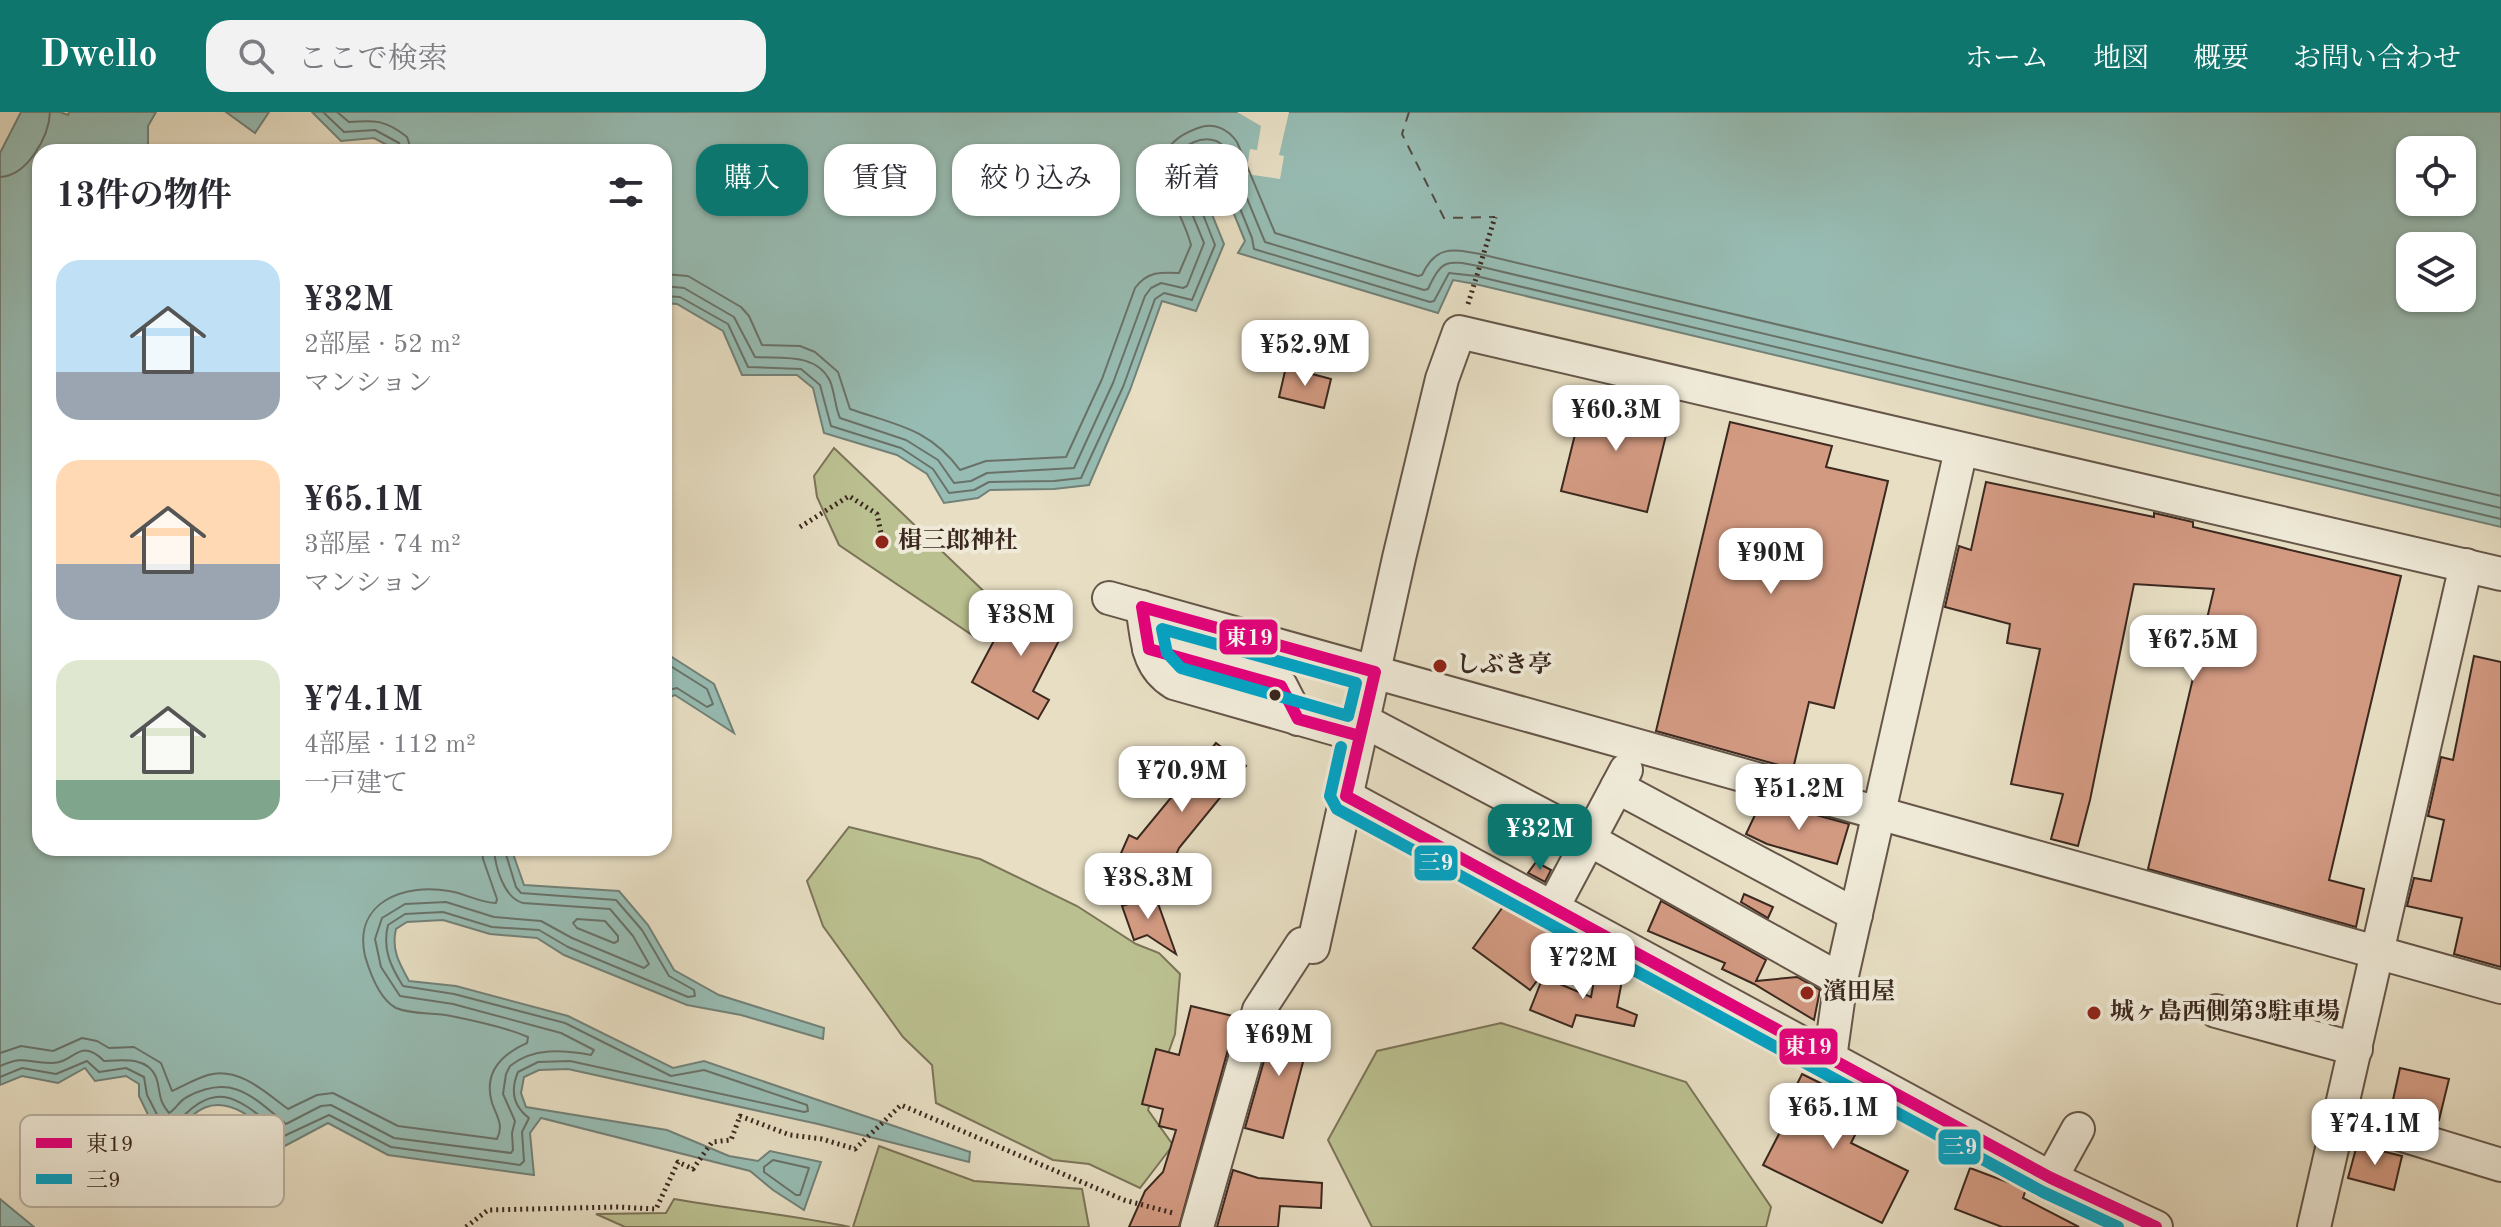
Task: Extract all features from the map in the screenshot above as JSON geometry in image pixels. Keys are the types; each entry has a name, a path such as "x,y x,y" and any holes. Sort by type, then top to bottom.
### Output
{"street":[{"path":"1198,1223 1259,1010 1302,944 1313,947 1442,379 1459,332 2501,574"},
{"path":"1830,1058 1841,980 1961,450"},
{"path":"2314,1227 2466,565"},
{"path":"1109,598 2501,987"},
{"path":"1142,607 1154,665 1160,674 1174,683 1298,719 1362,728 1588,839 1841,980"},
{"path":"1553,907 1639,746"},
{"path":"1617,787 1856,915"},
{"path":"1346,796 2141,1224"},
{"path":"2216,1011 2356,1049"},
{"path":"2340,1116 2501,1165"},
{"path":"2051,1178 2078,1129"}],"path":[{"path":"1459,332 1495,217"},
{"path":"800,527 849,496 877,514 881,533"},
{"path":"466,1227 488,1210 656,1209 678,1162 693,1169 712,1142 731,1140 740,1116 790,1135 822,1139 855,1149 901,1105 1124,1200 1198,1223"}],"green space":[{"path":"834,448 994,601 975,637 839,545 817,497 814,476"},
{"path":"849,827 980,859 1077,906 1136,944 1159,953 1180,974 1175,1034 1148,1110 1173,1145 1140,1188 1089,1164 1053,1160 936,1103 932,1065 903,1037 823,926 807,881"},
{"path":"1501,1023 1686,1082 1771,1207 1766,1227 1372,1227 1328,1140 1377,1051"},
{"path":"879,1146 974,1181 1082,1189 1089,1227 853,1227"},
{"path":"674,1199 850,1227 625,1227 596,1214 666,1213"}],"water":[{"path":"21,112 60,112 68,115 69,112 156,112 148,126 148,144 32,144 32,856 514,856 524,885 619,891 648,925 674,970 719,995 824,1028 823,1039 741,1015 687,1005 564,955 537,938 490,934 443,920 407,922 396,929 395,949 409,981 456,986 568,1016 673,1068 704,1061 970,1152 969,1162 818,1124 568,1069 539,1070 524,1077 521,1093 526,1107 667,1130 729,1156 758,1161 770,1151 821,1162 804,1210 750,1171 541,1118 530,1133 534,1175 388,1155 328,1123 284,1146 284,1115 247,1115 217,1105 205,1107 193,1115 148,1115 139,1096 139,1084 126,1076 95,1081 85,1068 58,1083 22,1076 0,1085 0,153"},
{"path":"226,112 269,112 255,133"},
{"path":"312,112 2501,112 2501,527 1475,284 1453,280 1438,313 1238,253 1245,241 1235,216 1248,216 1248,144 1136,144 1136,216 1213,216 1224,244 1196,311 1162,301 1130,390 1089,485 990,490 978,498 944,503 927,474 897,455 824,433 813,388 797,375 742,375 723,331 672,304 672,144 385,144 374,138 341,141"},
{"path":"672,657 714,684 734,733 675,695 672,696"},
{"path":"0,1199 34,1227 0,1227"}],"pier":[{"path":"1237,112 1289,112 1279,155 1284,156 1280,179 1248,174 1250,149 1257,150 1261,126"}],"building":[{"path":"1286,367 1331,379 1324,408 1279,397"},
{"path":"1585,394 1671,415 1647,512 1561,491"},
{"path":"1730,422 1832,446 1826,467 1888,481 1834,708 1809,702 1793,769 1656,731"},
{"path":"1986,482 2154,517 2154,513 2193,522 2193,527 2401,576 2329,880 2364,889 2356,927 2148,869 2214,589 2134,584 2078,846 2051,839 2063,794 2011,784 2040,649 2007,643 2010,624 1945,607 1959,546 1971,550"},
{"path":"1016,599 1067,625 1033,691 1049,700 1038,719 972,682"},
{"path":"2474,656 2501,662 2501,967 2454,954 2462,918 2407,906 2414,878 2431,881 2444,820 2428,816 2441,757 2453,760"},
{"path":"1216,743 1246,766 1179,848 1165,880 1118,860 1129,835 1137,839"},
{"path":"1762,800 1849,824 1837,864 1767,844 1746,834"},
{"path":"1536,862 1551,870 1545,882 1528,873"},
{"path":"1744,894 1773,907 1768,918 1741,902"},
{"path":"1155,895 1176,954 1147,935 1134,940 1122,906"},
{"path":"1661,901 1766,960 1756,981 1797,977 1820,990 1814,1020 1722,969 1725,963 1648,931"},
{"path":"1505,904 1541,923 1566,942 1530,990 1473,948"},
{"path":"1596,970 1623,975 1617,1007 1637,1015 1634,1026 1576,1015 1572,1027 1530,1010 1543,977 1591,997"},
{"path":"1191,1006 1237,1017 1179,1227 1129,1227 1145,1191 1163,1172 1176,1130 1159,1126 1163,1109 1142,1104 1156,1049 1179,1055"},
{"path":"1276,1018 1312,1028 1283,1138 1245,1128"},
{"path":"2400,1068 2449,1079 2439,1120 2391,1109"},
{"path":"1802,1074 1869,1107 1851,1143 1908,1171 1882,1223 1763,1165 1781,1130 1776,1127"},
{"path":"2357,1145 2402,1156 2394,1190 2348,1178"},
{"path":"1970,1168 2026,1189 2023,1198 2079,1227 2002,1227 1955,1209"},
{"path":"1233,1170 1258,1178 1322,1183 1321,1208 1280,1206 1278,1227 1217,1227"}],"ferry route":[{"path":"1409,112 1402,134 1444,218 1495,217"}],"transit line":[{"name":"東19","path":"1360,736 1298,719 1281,686 1149,649 1142,607 1375,672 1346,796 2051,1178 2156,1227"},
{"name":"三9","path":"1162,629 1356,683 1348,716 1181,668 1167,653 1162,629"},
{"name":"三9","path":"1341,747 1330,796 1337,809 2043,1192 2118,1227"}],"place":[{"name":"楫三郎神社","path":"882,542"},
{"name":"しぶき亭","path":"1440,666"},
{"name":"濱田屋","path":"1807,993"},
{"name":"城ヶ島西側第3駐車場","path":"2094,1013"}]}
